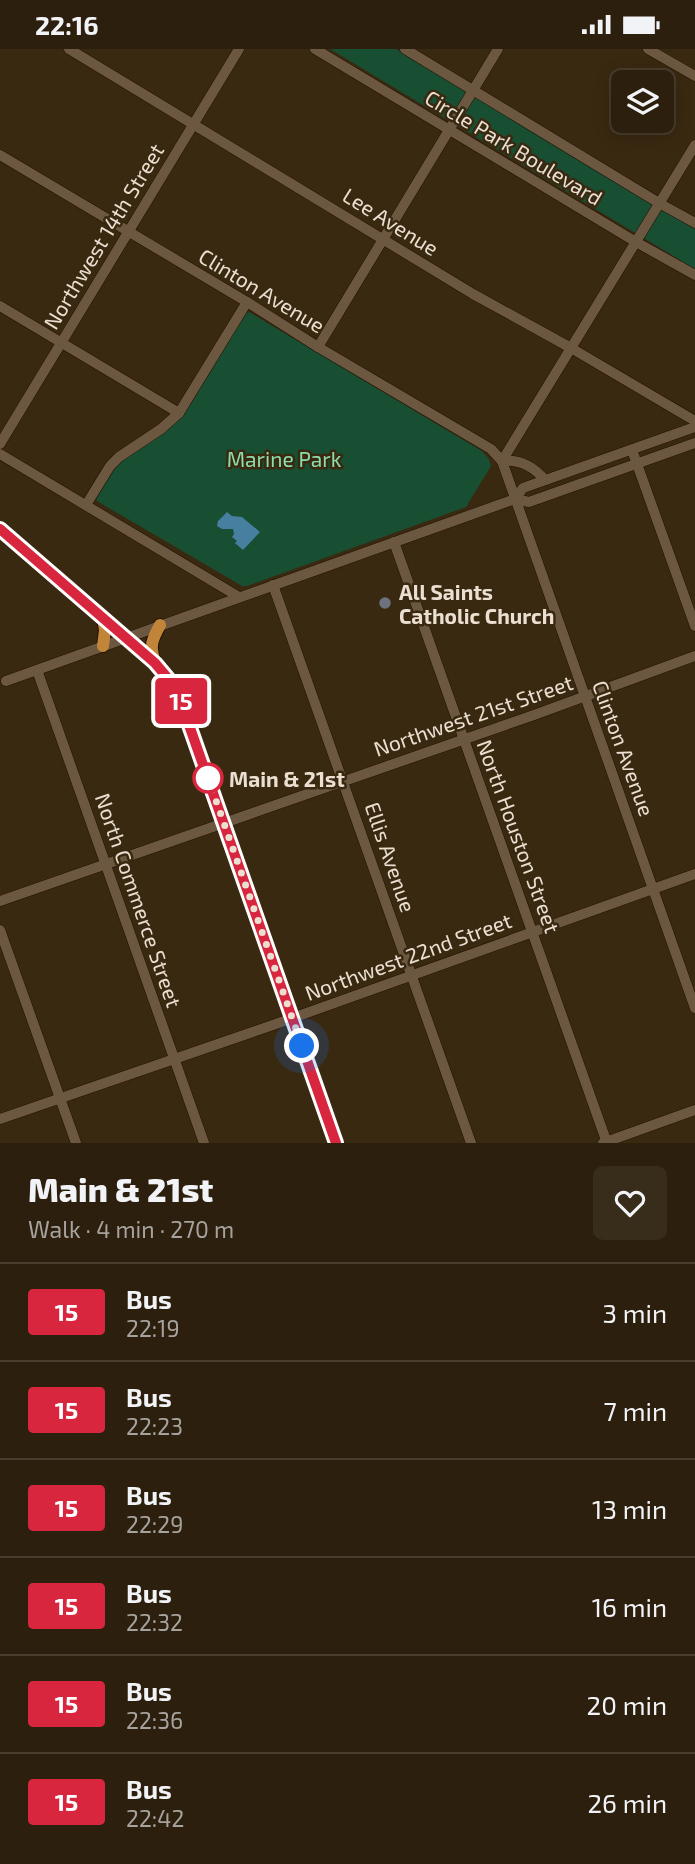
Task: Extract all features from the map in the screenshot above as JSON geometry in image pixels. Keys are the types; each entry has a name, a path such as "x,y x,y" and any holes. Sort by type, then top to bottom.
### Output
{"main road":[{"path":"0,529 127,637 155,663 176,688 336,1143"},
{"path":"103,618 103,646"},
{"path":"155,663 151,651 160,625"}],"street":[{"name":"Lee Avenue","path":"69,49 473,294 695,421"},
{"name":"Northwest 14th Street","path":"0,444 239,49"},
{"name":"Circle Park Boulevard","path":"315,49 695,275"},
{"name":"Circle Park Boulevard","path":"405,49 695,223"},
{"path":"318,347 498,49"},
{"path":"648,49 695,76"},
{"path":"502,461 695,145"},
{"name":"Clinton Avenue","path":"0,155 491,449 502,461 695,1008"},
{"path":"86,505 110,465 179,413 247,302"},
{"path":"0,306 179,413"},
{"path":"515,499 523,488 695,427"},
{"path":"6,681 515,499 528,502 695,443"},
{"path":"632,450 695,626"},
{"path":"0,454 239,597"},
{"name":"Clinton Avenue","path":"502,461 519,461 539,473 545,480"},
{"name":"North Houston Street","path":"394,542 605,1142"},
{"name":"Ellis Avenue","path":"273,585 471,1143"},
{"name":"Northwest 21st Street","path":"0,901 695,656"},
{"name":"North Commerce Street","path":"37,670 204,1143"},
{"name":"Northwest 22nd Street","path":"0,1119 695,874"},
{"path":"0,930 76,1143"},
{"path":"605,1142 695,1110"}],"green space":[{"path":"330,49 396,49 695,229 695,269"},
{"name":"Marine Park","path":"249,312 482,451 491,466 466,507 242,586 97,501 96,497 118,465 172,425 188,409 245,314"}],"water":[{"path":"227,512 232,516 242,517 260,532 243,550 232,537 233,529 217,526"}],"bus line":[{"name":"15","path":"0,529 127,637 170,678 176,688 336,1143"}],"place":[{"name":"All Saints Catholic Church","path":"385,603"},
{"name":"Main & 21st","path":"208,778"}],"route":[{"path":"208,778 206,772 302,1046"}]}
